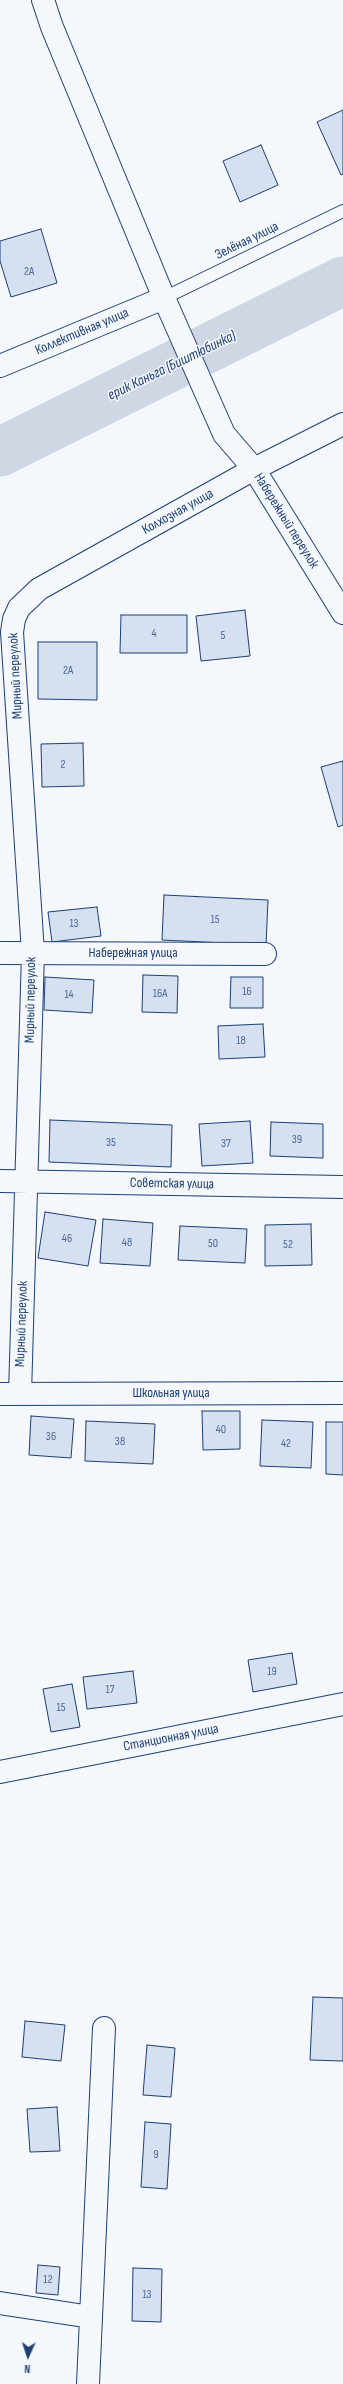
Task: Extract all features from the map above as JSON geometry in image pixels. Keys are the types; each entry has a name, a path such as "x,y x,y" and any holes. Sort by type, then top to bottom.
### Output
{"street":[{"name":"Набережный переулок","path":"43,0 52,27 164,298 183,338 224,434 254,469 343,613"},
{"name":"Коллективная улица","path":"0,366 164,298"},
{"name":"Колхозная улица","path":"19,608 39,589 254,469 343,424"},
{"name":"Мирный переулок","path":"10,1394 26,1181 33,952 12,632 14,619 19,608"},
{"name":"Набережная улица","path":"0,953 265,954"},
{"name":"Советская улица","path":"0,1181 343,1188"},
{"name":"Школьная улица","path":"10,1394 343,1393"},
{"name":"Станционная улица","path":"0,1772 343,1704"},
{"path":"88,2384 104,2028"},
{"path":"0,2303 91,2317"}],"lane":[{"name":"Зелёная улица","path":"164,298 343,211"}],"building":[{"path":"343,110 343,174 341,175 317,122"},
{"path":"261,145 278,185 240,202 223,161"},
{"path":"41,229 57,283 11,297 0,261 0,241"},
{"path":"245,610 250,656 201,661 196,616"},
{"path":"121,615 187,615 187,653 120,653"},
{"path":"38,642 97,642 97,700 38,699"},
{"path":"83,743 84,786 42,787 41,744"},
{"path":"343,761 343,825 338,827 321,767"},
{"path":"164,895 268,900 266,945 162,940"},
{"path":"97,907 101,936 52,942 48,912"},
{"path":"143,975 178,976 177,1013 142,1012"},
{"path":"45,977 94,980 92,1013 44,1010"},
{"path":"231,977 263,977 263,1008 230,1008"},
{"path":"263,1024 265,1057 219,1059 218,1026"},
{"path":"50,1120 172,1125 171,1167 49,1162"},
{"path":"250,1121 253,1163 202,1166 199,1124"},
{"path":"271,1122 323,1124 323,1158 270,1156"},
{"path":"45,1212 96,1220 88,1266 38,1258"},
{"path":"103,1219 153,1223 150,1266 100,1263"},
{"path":"311,1224 312,1265 265,1266 265,1225"},
{"path":"180,1226 247,1229 245,1263 178,1260"},
{"path":"202,1411 240,1411 240,1449 203,1450"},
{"path":"31,1416 74,1419 71,1458 29,1455"},
{"path":"262,1420 313,1422 311,1468 260,1466"},
{"path":"86,1421 155,1424 153,1464 85,1461"},
{"path":"326,1422 343,1422 343,1475 326,1474"},
{"path":"292,1653 297,1684 253,1692 248,1660"},
{"path":"133,1671 137,1703 87,1709 83,1677"},
{"path":"72,1684 80,1727 51,1732 43,1689"},
{"path":"313,1997 343,1998 343,2061 310,2060"},
{"path":"25,2021 65,2025 61,2061 22,2057"},
{"path":"147,2045 175,2048 171,2097 143,2095"},
{"path":"57,2107 60,2151 30,2152 27,2109"},
{"path":"145,2122 171,2124 167,2189 141,2187"},
{"path":"38,2265 60,2267 58,2295 36,2293"},
{"path":"133,2268 162,2269 161,2322 132,2321"}],"waterway":[{"name":"ерик Каньга (Биштюбинка)","path":"0,452 343,281"}]}
